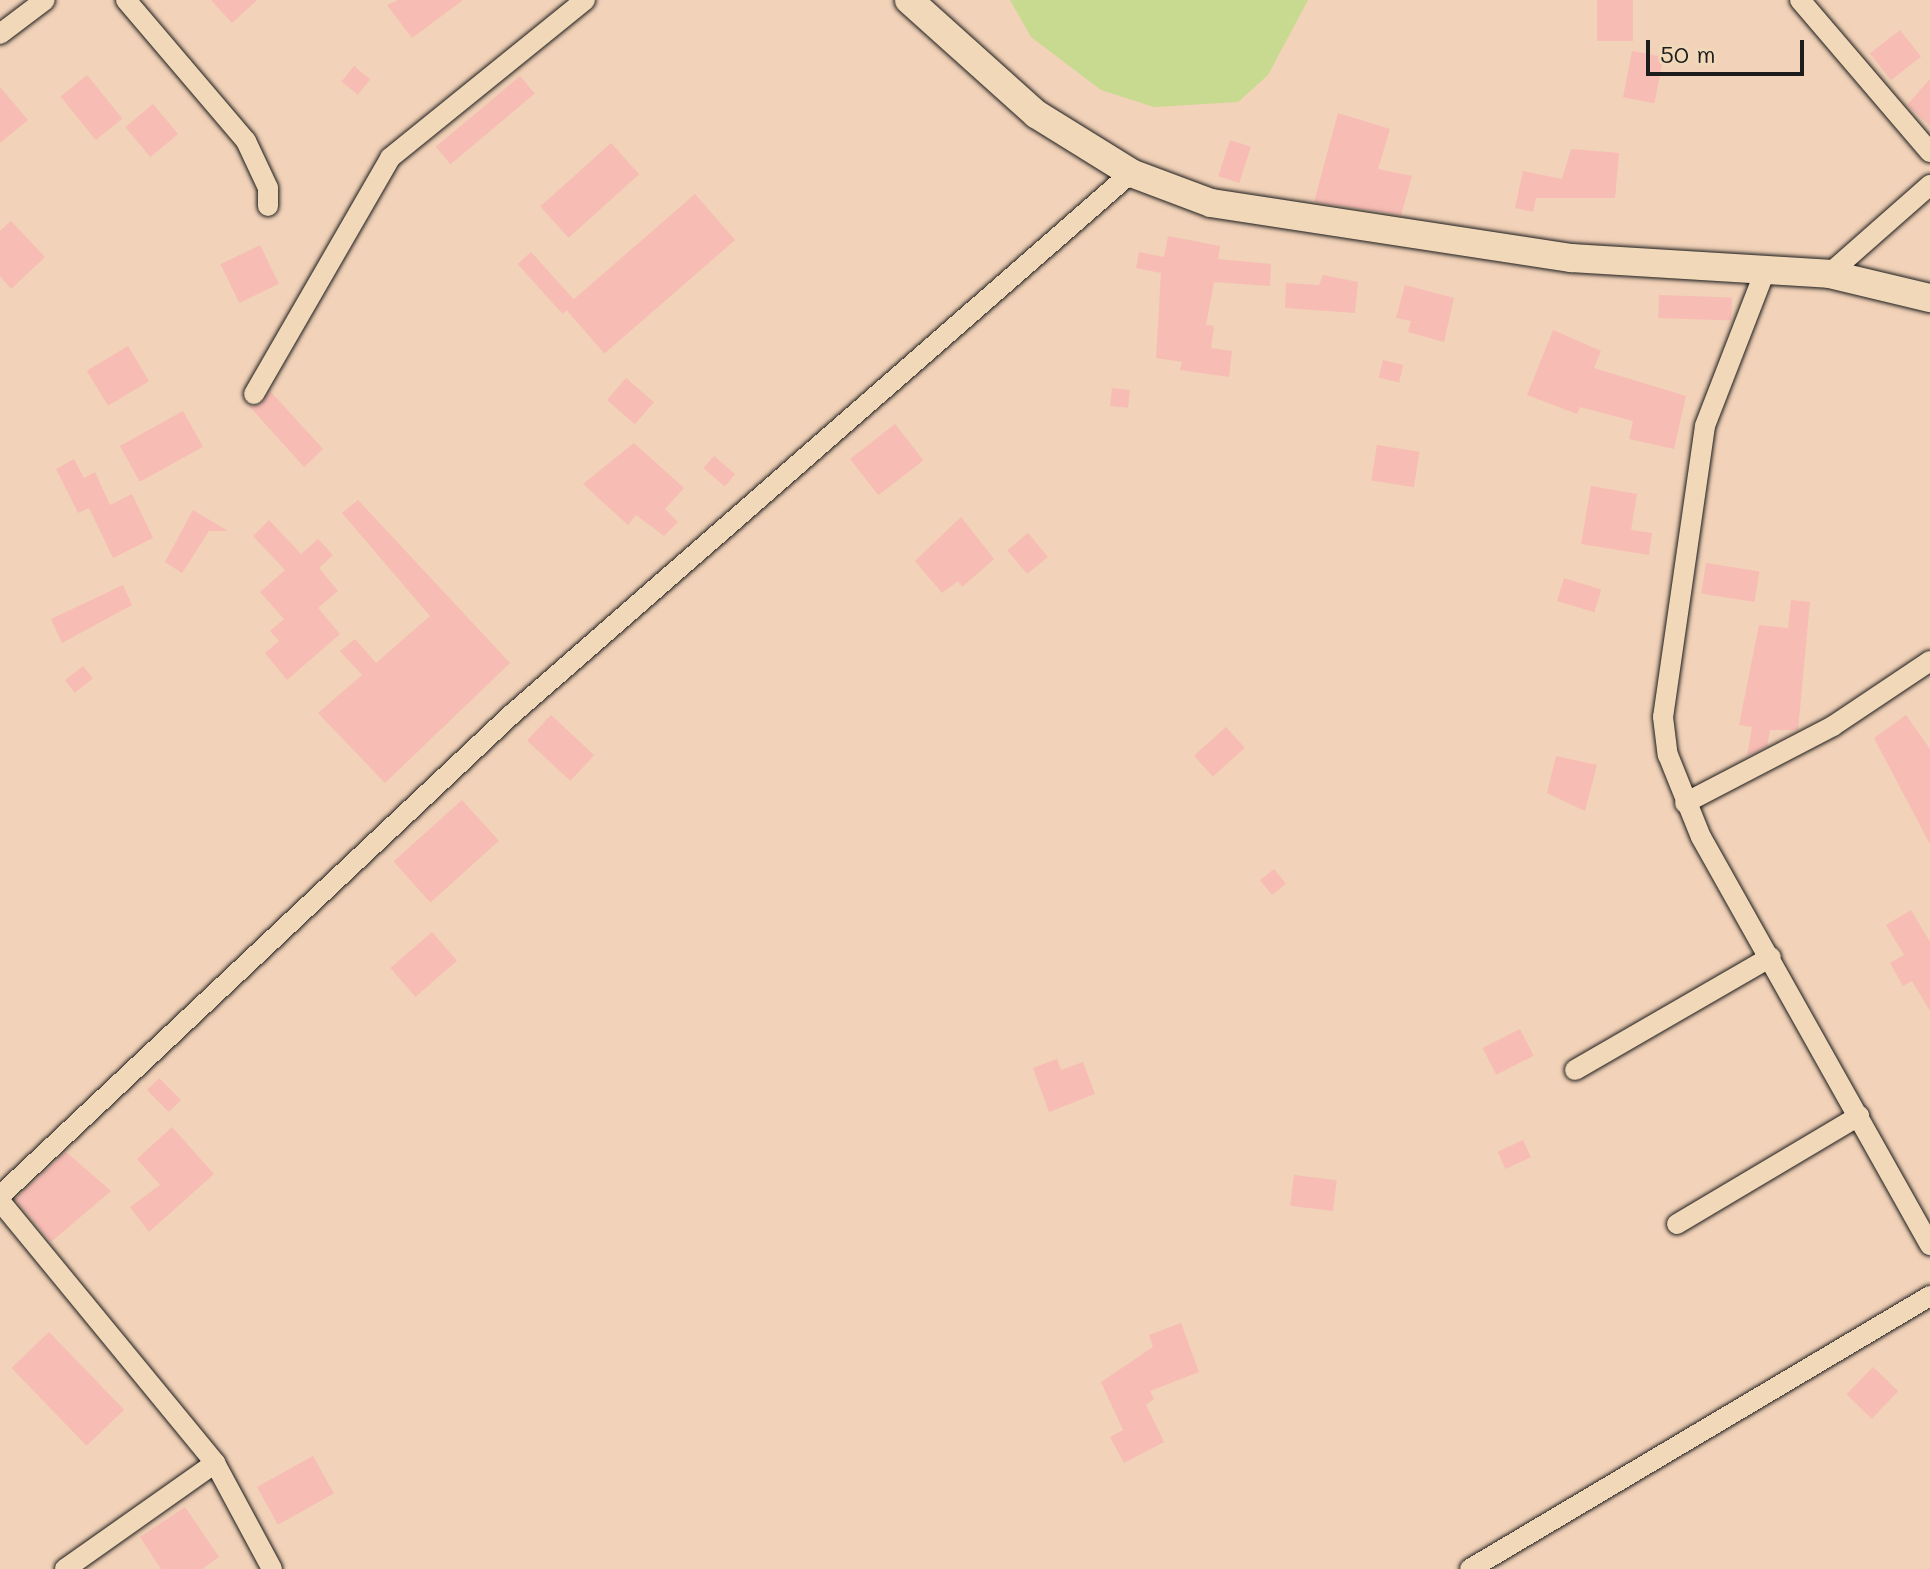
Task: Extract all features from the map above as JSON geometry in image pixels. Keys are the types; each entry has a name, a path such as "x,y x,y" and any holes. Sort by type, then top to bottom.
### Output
{"main road":[{"path":"909,0 1036,114 1131,173 1211,203 1291,219 1571,258 1829,274 1930,298"}],"street":[{"path":"0,34 45,0"},
{"path":"126,0 246,141 268,188 268,206"},
{"path":"254,394 390,158 585,0"},
{"path":"1800,0 1930,152"},
{"path":"272,1569 215,1463 0,1199 511,715 1131,173"},
{"path":"1829,274 1930,185"},
{"path":"1765,271 1711,403 1681,573 1663,717 1685,803 1930,1245"},
{"path":"1685,803 1833,726 1930,661"},
{"path":"1575,1070 1771,957"},
{"path":"1677,1224 1859,1116"},
{"path":"1470,1569 1930,1296"},
{"path":"65,1569 215,1463"}],"green space":[{"path":"1010,0 1308,0 1268,75 1238,102 1154,107 1101,90 1031,37"}],"building":[{"path":"211,0 257,0 232,23"},
{"path":"398,0 463,0 412,38 387,5"},
{"path":"1597,0 1633,0 1633,41 1597,41"},
{"path":"1900,30 1921,57 1891,80 1870,53"},
{"path":"1632,51 1663,57 1654,103 1623,97"},
{"path":"354,66 370,79 358,95 341,82"},
{"path":"87,75 122,119 96,140 61,96"},
{"path":"520,76 535,94 451,164 436,147"},
{"path":"1930,79 1930,126 1907,105"},
{"path":"0,87 28,120 0,143"},
{"path":"153,104 178,134 150,157 125,127"},
{"path":"1338,113 1390,129 1378,169 1412,176 1401,215 1314,202"},
{"path":"1230,140 1251,147 1239,183 1218,176"},
{"path":"611,143 639,174 569,238 540,207"},
{"path":"1571,149 1619,153 1615,198 1536,198 1533,212 1515,208 1523,171 1562,179"},
{"path":"695,194 735,240 604,354 564,307"},
{"path":"11,221 45,257 11,289 0,276 0,231"},
{"path":"1168,236 1220,246 1218,259 1271,264 1270,286 1214,282 1206,325 1214,326 1211,348 1232,351 1229,377 1180,370 1182,362 1156,358 1161,273 1136,268 1139,252 1164,257"},
{"path":"260,245 279,284 239,303 220,264"},
{"path":"531,252 576,302 562,314 518,264"},
{"path":"1323,275 1358,282 1355,313 1285,308 1286,283 1319,285"},
{"path":"1405,285 1454,298 1444,342 1408,332 1411,321 1396,318"},
{"path":"1659,295 1732,298 1731,321 1658,318"},
{"path":"1553,330 1601,351 1594,368 1686,396 1674,449 1629,439 1633,421 1580,407 1577,414 1527,395"},
{"path":"128,346 149,381 108,406 87,371"},
{"path":"1383,360 1403,365 1399,383 1379,377"},
{"path":"626,378 654,402 635,424 607,400"},
{"path":"1112,388 1130,390 1128,408 1110,406"},
{"path":"270,391 323,449 304,467 249,406 261,405"},
{"path":"183,411 203,447 140,482 120,446"},
{"path":"895,424 923,460 878,495 850,459"},
{"path":"634,443 684,488 665,509 678,522 664,536 636,515 628,525 583,484"},
{"path":"1377,445 1419,452 1414,487 1371,481"},
{"path":"714,456 735,474 725,486 704,468"},
{"path":"74,459 84,478 95,472 110,505 132,494 153,538 113,558 89,508 78,513 56,469"},
{"path":"1591,486 1637,494 1631,530 1652,533 1649,555 1581,544"},
{"path":"358,500 510,663 385,783 318,713 362,675 340,651 355,639 376,663 430,616 342,513"},
{"path":"193,510 228,531 209,531 182,573 165,562"},
{"path":"961,517 994,559 962,587 958,581 942,593 915,561"},
{"path":"269,520 301,554 318,539 333,555 319,568 338,591 318,608 340,634 287,680 265,653 279,641 270,631 284,619 260,592 285,570 253,536"},
{"path":"1028,533 1048,557 1027,574 1007,550"},
{"path":"1706,563 1759,571 1754,602 1701,594"},
{"path":"1564,578 1601,589 1594,612 1557,601"},
{"path":"123,585 132,605 62,643 51,619"},
{"path":"1791,600 1810,602 1798,730 1770,730 1767,746 1747,756 1752,727 1739,725 1759,625 1788,628"},
{"path":"83,666 93,679 75,693 65,680"},
{"path":"551,715 594,755 570,781 527,741"},
{"path":"1906,715 1930,749 1930,844 1874,738"},
{"path":"1226,727 1245,748 1213,777 1194,756"},
{"path":"1556,756 1597,765 1585,811 1547,793"},
{"path":"462,800 499,841 430,902 394,862"},
{"path":"1274,869 1286,884 1272,895 1260,880"},
{"path":"1911,910 1930,942 1930,1011 1912,981 1903,986 1890,963 1904,955 1886,925"},
{"path":"432,932 457,961 415,997 390,968"},
{"path":"1520,1029 1534,1056 1496,1075 1483,1048"},
{"path":"1057,1059 1061,1070 1083,1062 1095,1094 1049,1112 1033,1068"},
{"path":"159,1078 181,1100 169,1112 147,1090"},
{"path":"172,1127 214,1174 149,1232 130,1207 160,1185 137,1159"},
{"path":"1523,1140 1531,1157 1506,1169 1498,1152"},
{"path":"66,1152 111,1191 51,1242 15,1199"},
{"path":"1294,1175 1337,1180 1333,1211 1290,1206"},
{"path":"1181,1323 1199,1372 1150,1391 1154,1399 1146,1405 1164,1442 1124,1463 1110,1437 1123,1430 1101,1382 1153,1347 1149,1335"},
{"path":"49,1332 124,1410 87,1446 12,1368"},
{"path":"1873,1367 1898,1391 1872,1419 1847,1394"},
{"path":"313,1456 334,1494 278,1525 257,1487"},
{"path":"185,1507 219,1557 202,1569 161,1569 140,1537"}]}
